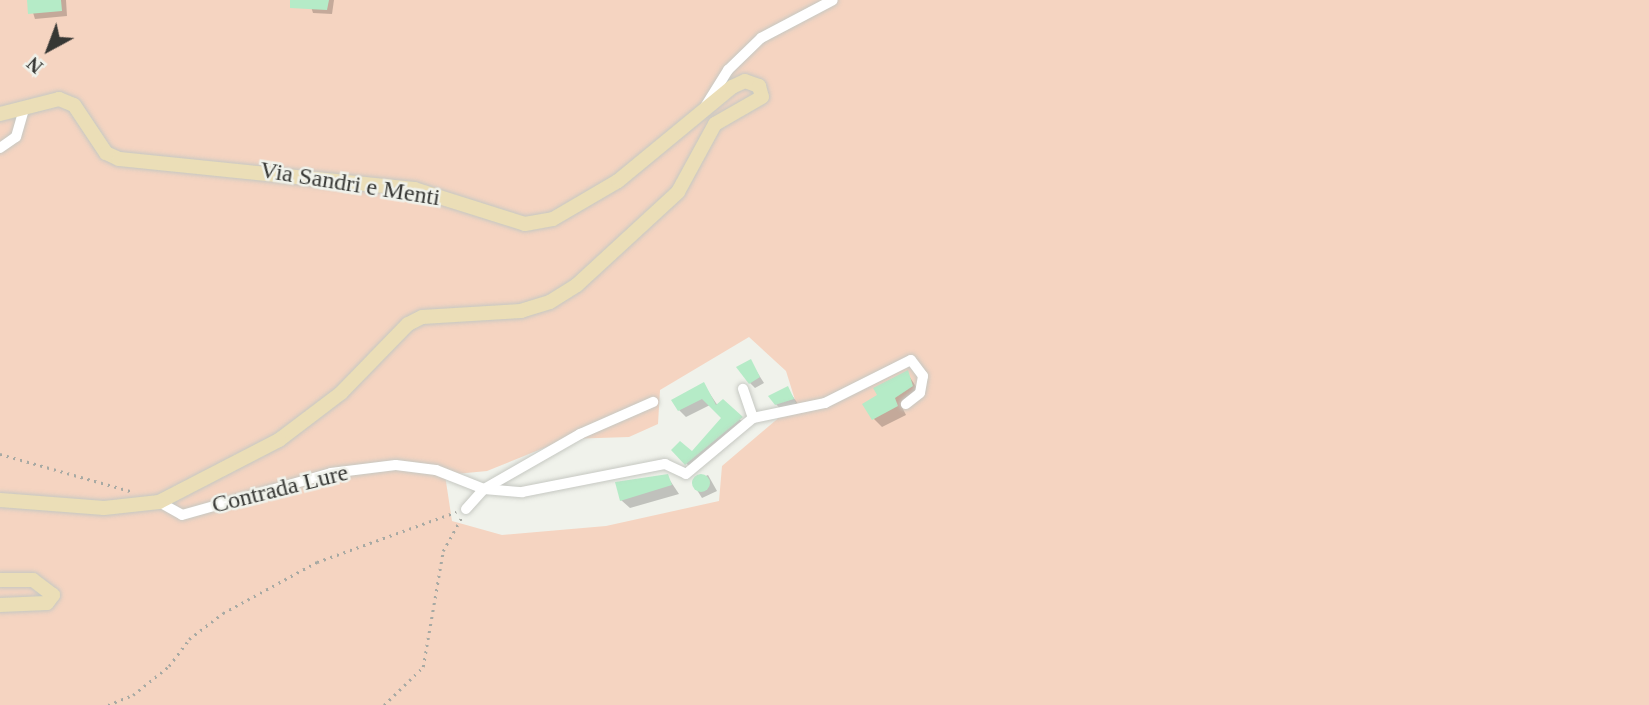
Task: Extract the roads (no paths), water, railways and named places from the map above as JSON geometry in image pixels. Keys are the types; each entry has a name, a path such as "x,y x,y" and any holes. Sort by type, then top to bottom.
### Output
{"main road":[{"name":"Via Sandri e Menti","path":"0,114 59,99 75,105 106,153 119,159 414,189 525,224 553,219 618,181 704,108 745,81 759,86 762,97 715,124 678,192 578,285 521,311 422,317 408,324 341,393 279,440 159,502 104,508 0,500"},
{"path":"0,580 33,580 53,595 47,603 0,606"}],"street":[{"path":"704,108 754,44 833,0"},
{"path":"0,148 16,137 24,109"},
{"path":"743,389 753,418 825,403 911,360 923,376 920,393 906,404"},
{"path":"466,509 484,489 580,434 653,402"},
{"name":"Contrada Lure","path":"159,502 182,515 331,473 396,465 436,470 484,489 522,492 665,464 686,474 753,418"}]}
